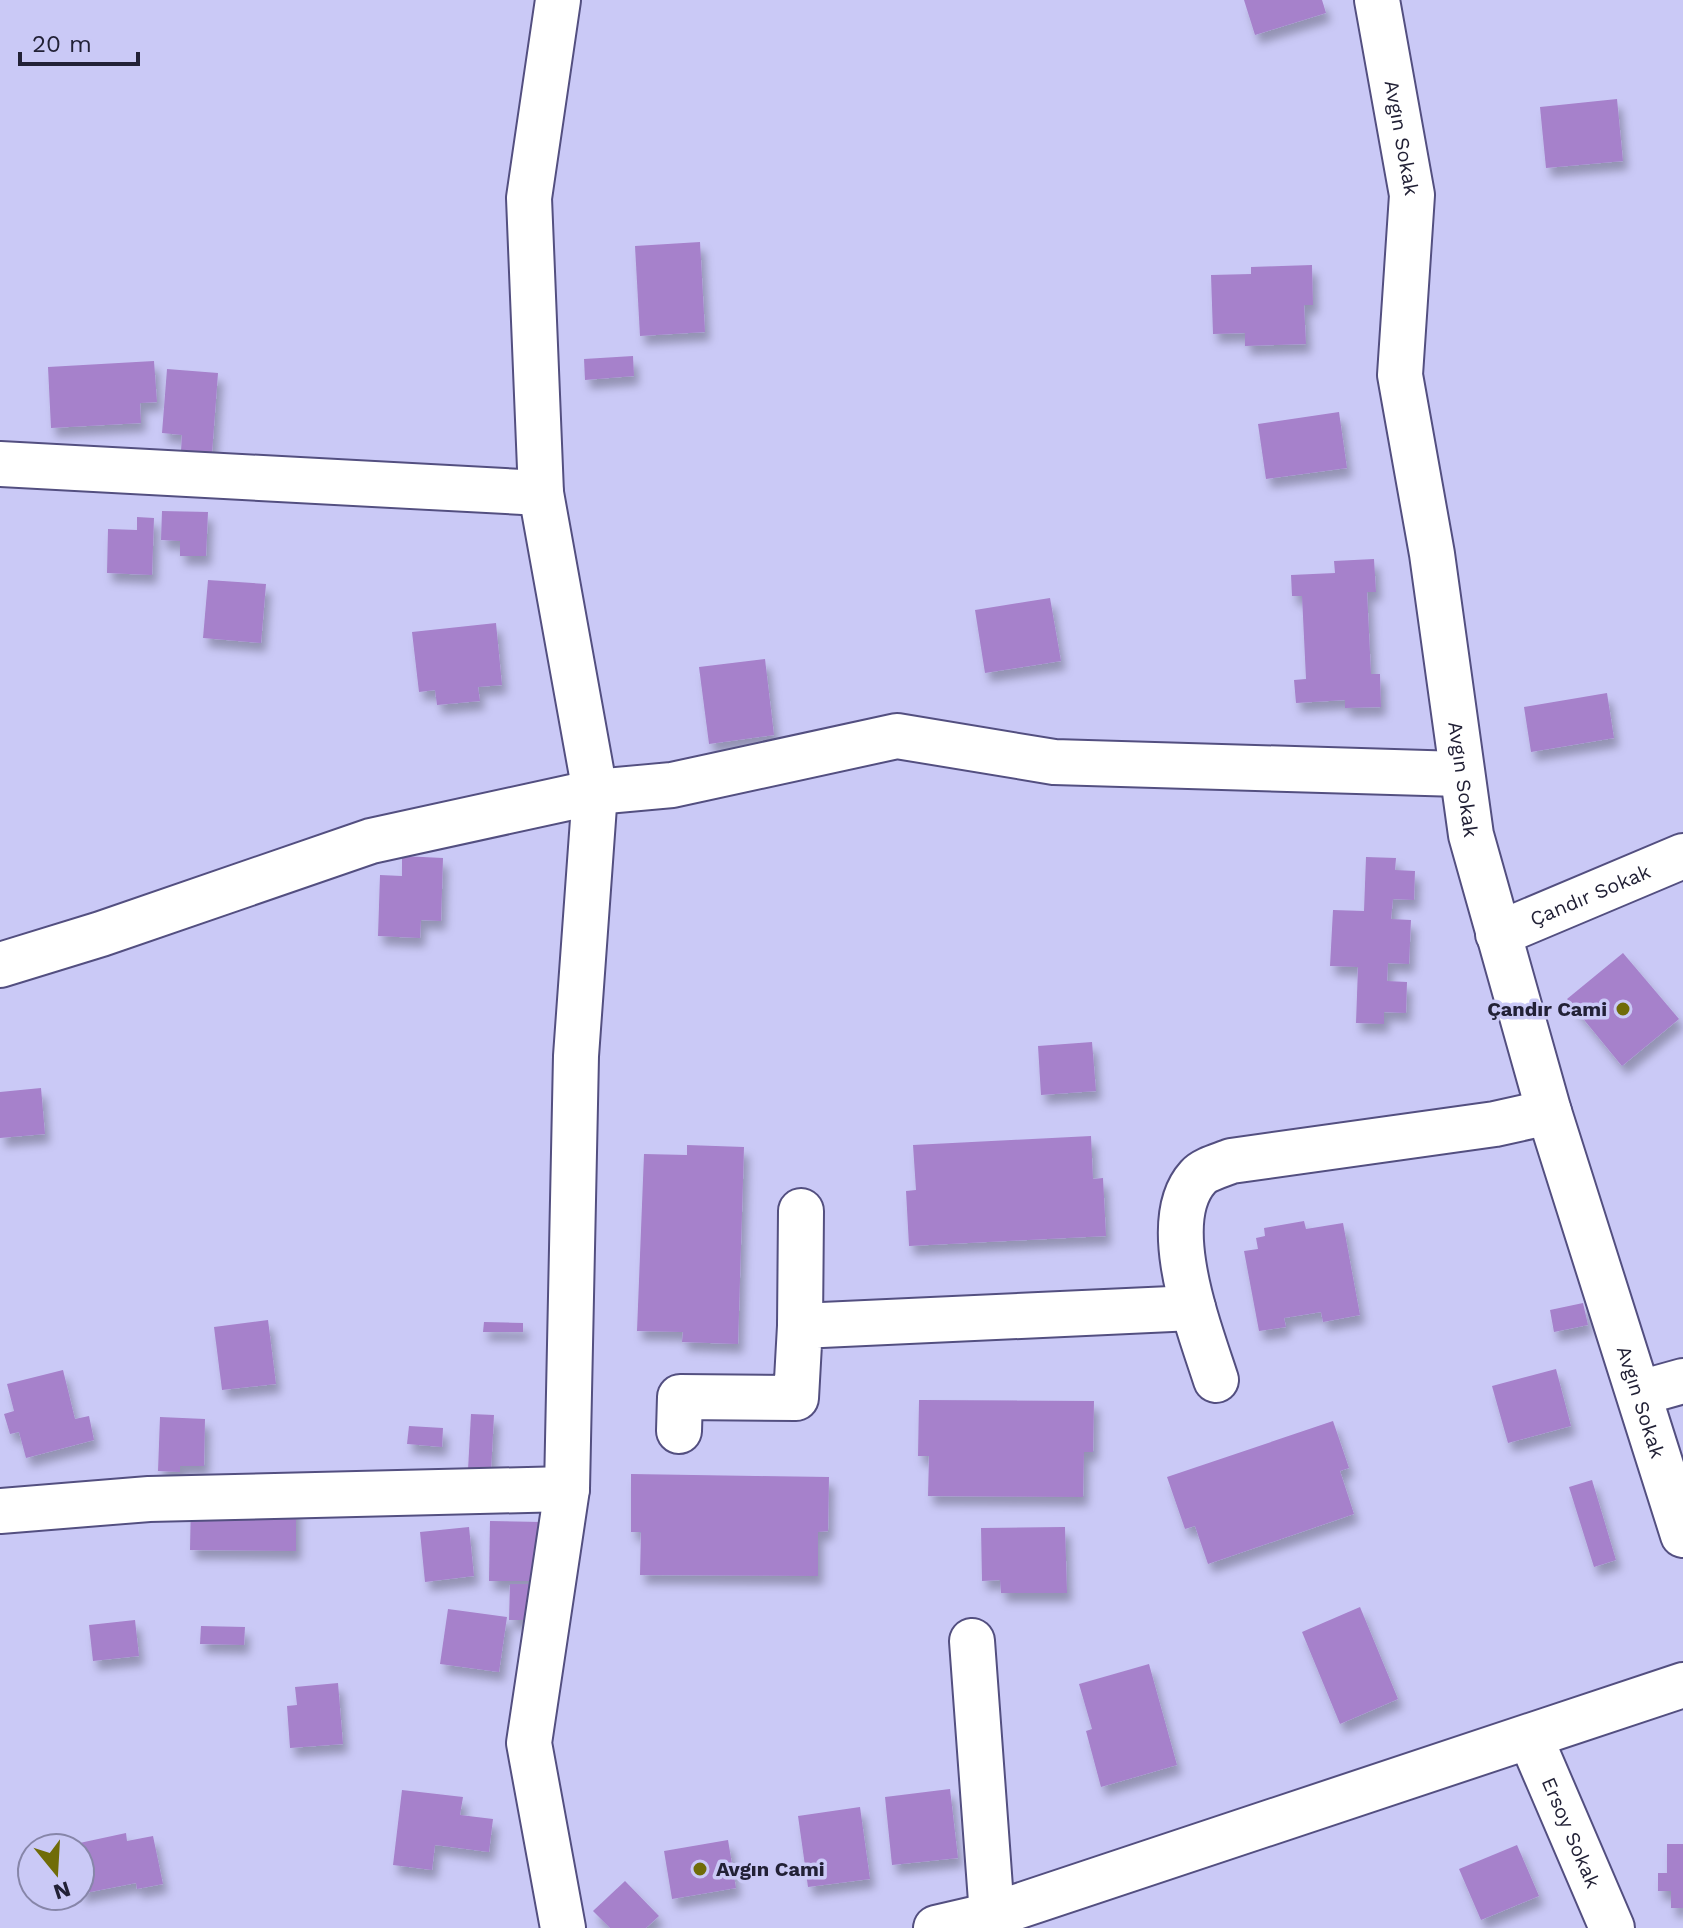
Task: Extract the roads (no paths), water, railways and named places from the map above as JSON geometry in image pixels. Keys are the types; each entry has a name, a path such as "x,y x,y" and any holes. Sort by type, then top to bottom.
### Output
{"street":[{"path":"558,0 529,198 541,493 595,792 576,1056 567,1489 529,1743 563,1928"},
{"name":"Avgın Sokak","path":"1377,0 1412,195 1400,375 1432,554 1460,774 1471,835 1549,1112 1683,1535"},
{"path":"0,464 541,493"},
{"path":"0,965 101,934 371,841 595,792 672,785 897,736 1054,762 1460,774"},
{"name":"Çandır Sokak","path":"1498,934 1683,856"},
{"path":"1216,1380 1193,1308 1183,1260 1183,1204 1199,1175 1231,1161 1495,1124 1549,1112"},
{"path":"679,1431 680,1397 796,1398 801,1211"},
{"path":"800,1326 1193,1308"},
{"path":"1640,1393 1683,1381"},
{"path":"0,1511 149,1499 567,1489"},
{"path":"972,1641 992,1915"},
{"path":"936,1928 992,1915 1683,1685"},
{"name":"Ersoy Sokak","path":"1530,1737 1612,1928"}],"place":[{"name":"Çandır Cami","path":"1623,1009"},
{"name":"Avgın Cami","path":"700,1869"}]}
